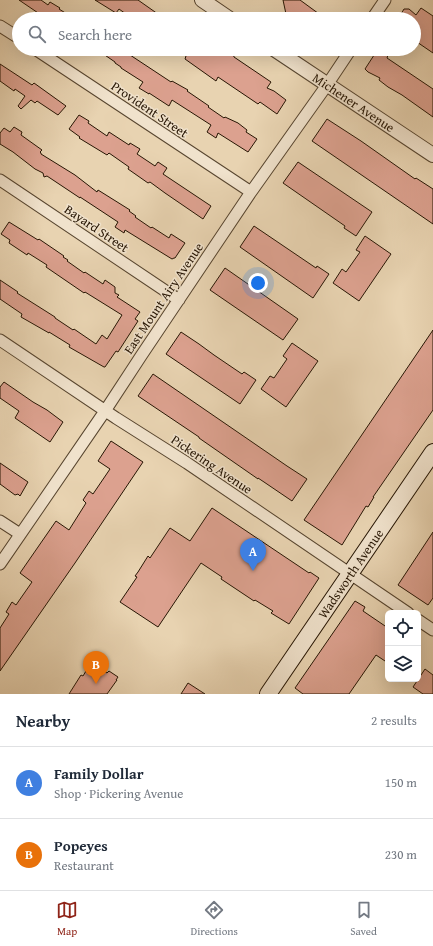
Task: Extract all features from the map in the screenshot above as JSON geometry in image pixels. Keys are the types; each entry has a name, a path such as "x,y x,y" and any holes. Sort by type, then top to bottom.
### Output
{"main road":[{"name":"Wadsworth Avenue","path":"268,694 350,574 430,462"}],"street":[{"path":"202,0 220,12"},
{"path":"377,12 385,0"},
{"path":"0,26 12,34"},
{"name":"Provident Street","path":"46,56 251,192"},
{"name":"Michener Avenue","path":"284,56 433,155"},
{"name":"East Mount Airy Avenue","path":"0,564 105,411 251,192 346,56"},
{"name":"Bayard Street","path":"0,180 179,300"},
{"name":"Pickering Avenue","path":"0,340 105,411 187,463 404,610"},
{"path":"0,520 20,534"},
{"path":"421,622 433,630"}],"building":[{"path":"19,0 41,0 48,5 50,2 64,12 37,12"},
{"path":"95,0 138,0 155,12 123,12 119,9 117,12"},
{"path":"283,0 300,0 316,12 286,12"},
{"path":"421,8 433,16 433,53 421,45 421,12 418,12"},
{"path":"404,9 409,9 412,12 402,12"},
{"path":"106,56 132,56 171,82 172,81 188,90 187,91 224,118 225,117 238,123 247,130 246,132 257,139 248,152 218,133 216,138 207,132 211,125 172,100 169,106 139,88 143,82 121,68"},
{"path":"186,56 234,56 271,82 267,88 274,91 286,100 277,114 260,102 258,104 218,77 216,81 185,59"},
{"path":"373,56 388,56 387,58 433,89 433,117 388,87 379,80 380,78 365,69"},
{"path":"0,64 32,85 34,83 66,106 58,115 37,101 35,103 31,100 21,109 18,106 25,96 15,89 14,91 0,81"},
{"path":"79,115 107,136 109,132 129,145 130,143 140,149 137,154 155,166 158,162 167,168 163,174 211,206 203,219 150,182 148,183 128,169 129,167 109,153 107,155 79,138 80,137 69,129"},
{"path":"327,119 415,179 416,178 433,189 433,224 312,141"},
{"path":"14,127 22,132 21,135 42,150 40,152 41,154 75,175 97,192 98,190 130,210 129,211 136,216 135,217 151,228 152,227 169,238 171,234 185,243 175,258 172,259 125,230 124,233 115,227 118,222 47,176 44,177 43,173 0,144 0,133 4,128 10,132"},
{"path":"298,162 372,212 356,236 344,228 345,226 283,183"},
{"path":"9,222 38,240 39,239 64,256 63,257 68,260 67,261 84,273 85,272 103,284 105,280 115,287 115,293 119,295 117,297 140,312 135,319 138,321 118,352 116,351 105,367 69,347 70,345 49,332 21,317 22,314 0,299 0,280 18,292 17,293 96,344 102,335 107,339 122,315 85,292 84,293 46,267 47,265 28,253 27,255 9,243 10,240 1,234"},
{"path":"254,226 316,268 317,266 329,274 313,298 240,247"},
{"path":"365,236 391,254 359,301 333,283 342,269 346,272 360,252 356,250"},
{"path":"225,268 298,319 283,340 210,290"},
{"path":"433,330 433,410 373,497 368,507 366,506 342,545 304,520"},
{"path":"181,332 242,374 244,372 256,380 240,404 166,354"},
{"path":"292,343 318,361 286,407 261,389 270,376 274,378 287,359 283,356"},
{"path":"153,374 307,479 292,501 138,396"},
{"path":"4,382 63,422 50,442 15,418 19,411 0,398 0,387"},
{"path":"111,441 143,462 0,671 0,628 9,614 6,612 12,602 16,605 32,582 20,573 56,521 69,530 86,503 83,500 89,491 93,494 110,469 98,461"},
{"path":"0,463 28,482 20,496 18,494 15,495 0,484"},
{"path":"212,508 309,573 310,572 319,578 289,624 271,613 273,611 255,600 254,601 221,579 222,577 201,563 158,627 120,602 137,577 135,576 148,556 150,558 170,528 190,541"},
{"path":"433,532 433,598 428,605 398,585"},
{"path":"355,601 365,607 363,611 385,626 385,661 376,655 349,694 303,694 295,688"},
{"path":"89,666 95,670 98,667 107,673 109,671 118,677 117,680 107,694 69,694 81,675 83,676"},
{"path":"425,669 433,675 433,694 423,694 413,687 416,682 421,682 421,675"},
{"path":"188,683 205,694 181,694"}],"place":[{"name":"Family Dollar","path":"253,571"},
{"name":"Popeyes","path":"96,684"}]}
